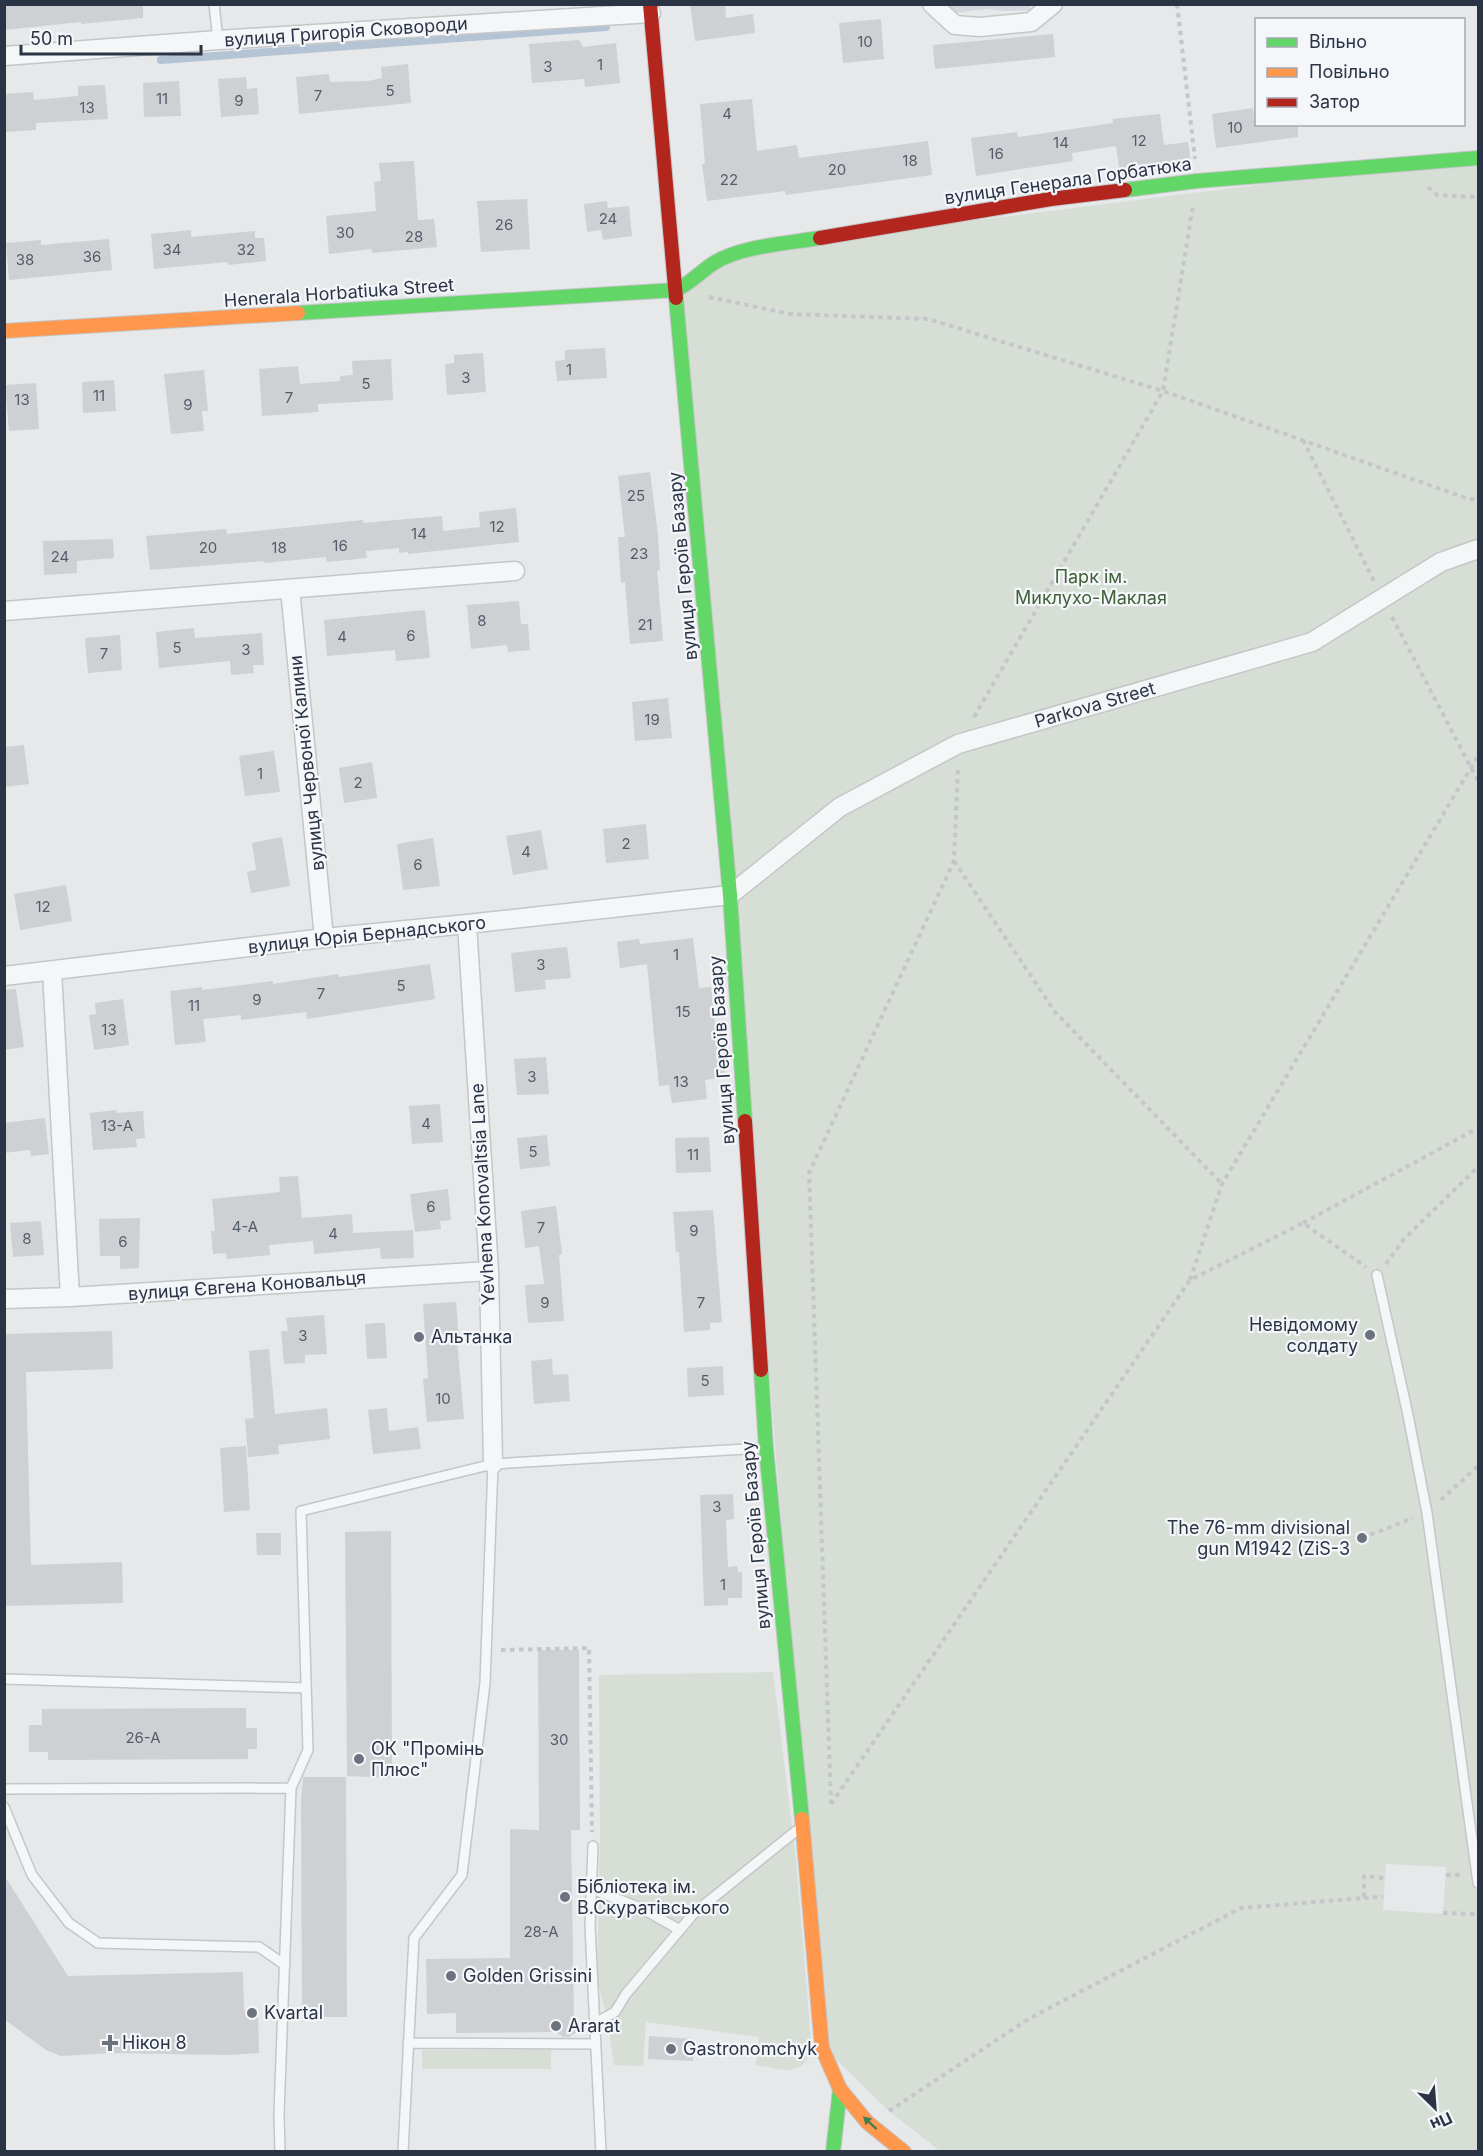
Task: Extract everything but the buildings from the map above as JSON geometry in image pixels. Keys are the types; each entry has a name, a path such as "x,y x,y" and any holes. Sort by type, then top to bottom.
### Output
{"street":[{"path":"932,4 955,25 980,27 1031,22 1053,4"},
{"name":"вулиця Григорія Сковороди","path":"4,56 651,9"},
{"name":"вулиця Героїв Базару","path":"651,9 730,895 766,1448 822,2048 840,2089 867,2122 904,2151"},
{"name":"вулиця Генерала Горбатюка","path":"676,290 688,284 715,262 738,252 1051,199 1197,181 1479,158"},
{"name":"Henerala Horbatiuka Street","path":"4,331 676,290"},
{"name":"Parkova Street","path":"730,895 840,807 958,744 1312,642 1442,562 1479,549"},
{"path":"4,611 515,571"},
{"name":"вулиця Червоної Калини","path":"290,589 324,938"},
{"name":"вулиця Юрія Бернадського","path":"4,976 324,938 730,895"},
{"name":"Yevhena Konovaltsia Lane","path":"466,924 489,1271 493,1464"},
{"path":"52,971 70,1297"},
{"name":"вулиця Євгена Коновальця","path":"4,1299 70,1297 489,1271"},
{"path":"832,2151 840,2089"}],"lane":[{"path":"214,4 218,40"},
{"path":"1377,1275 1427,1513 1479,1884"},
{"path":"280,2151 279,2114 291,1788 308,1750 301,1511 493,1464 766,1448"},
{"path":"403,2151 414,1938 462,1875 485,1683 493,1464"},
{"path":"4,1679 306,1688"},
{"path":"4,1789 291,1788"},
{"path":"4,1807 32,1875 69,1923 98,1943 259,1947 285,1965"},
{"path":"595,2023 615,2012 626,1995 694,1913 802,1825"},
{"path":"593,1846 590,1926 601,2151"},
{"path":"592,1889 643,1909 680,1930"},
{"path":"408,2043 596,2044"}],"path":[{"path":"831,1804 809,1173 954,861 958,744 1163,391 1197,181 1177,4"},
{"path":"676,290 790,314 928,319 1163,391 1469,499 1479,500"},
{"path":"802,1825 831,1804 1190,1280 1222,1184 1479,756"},
{"path":"954,861 1055,1012 1222,1184"},
{"path":"1190,1280 1303,1223 1479,1128"},
{"path":"1303,1223 1377,1275 1404,1239 1479,1167"},
{"path":"1362,1538 1427,1513 1479,1466"},
{"path":"486,1650 589,1648 593,1846"},
{"path":"1446,1875 1461,1874"},
{"path":"1364,1898 1364,1876 1384,1878"},
{"path":"867,2122 889,2111 1030,2018 1241,1908 1383,1897"},
{"path":"1443,1912 1479,1914"}],"shaded area":[{"path":"943,5 1030,5 1030,10 987,9 954,13"}],"green space":[{"name":"Парк ім. Миклухо-Маклая","path":"1478,157 1478,2151 940,2151 889,2111 823,2047 683,288 755,248","holes":["1386,1864 1446,1867 1443,1914 1383,1910"]},
{"path":"773,1672 795,1850 812,2053 806,2061 794,2069 756,2065 759,2037 646,2022 643,2066 614,2065 607,2016 597,1980 600,1831 599,1675"},
{"path":"422,2050 551,2050 551,2069 422,2069"}],"waterway":[{"path":"161,60 606,27"}],"traffic: fast":[{"path":"1125,190 1197,181 1478,158"},
{"path":"298,313 676,290 725,257 766,246 820,238"},
{"path":"676,298 730,895 745,1121"},
{"path":"761,1370 766,1448 802,1819"},
{"path":"833,2152 840,2089"}],"traffic: slow":[{"path":"4,331 298,313"},
{"path":"802,1819 822,2048 840,2089 867,2122 904,2152"}],"traffic: jam":[{"path":"650,4 676,298"},
{"path":"820,238 1051,199 1125,190"},
{"path":"745,1121 761,1370"}],"place":[{"name":"Невідомому солдату","path":"1370,1335"},
{"name":"Альтанка","path":"419,1337"},
{"name":"The 76-mm divisional gun M1942 (ZiS-3","path":"1362,1538"},
{"name":"ОК \"Промінь Плюс\"","path":"359,1759"},
{"name":"Бібліотека ім. В.Скуратівського","path":"565,1897"},
{"name":"Golden Grissini","path":"451,1976"},
{"name":"Kvartal","path":"252,2013"},
{"name":"Ararat","path":"556,2026"},
{"name":"Нікон 8","path":"110,2043"},
{"name":"Gastronomchyk","path":"671,2049"}]}
